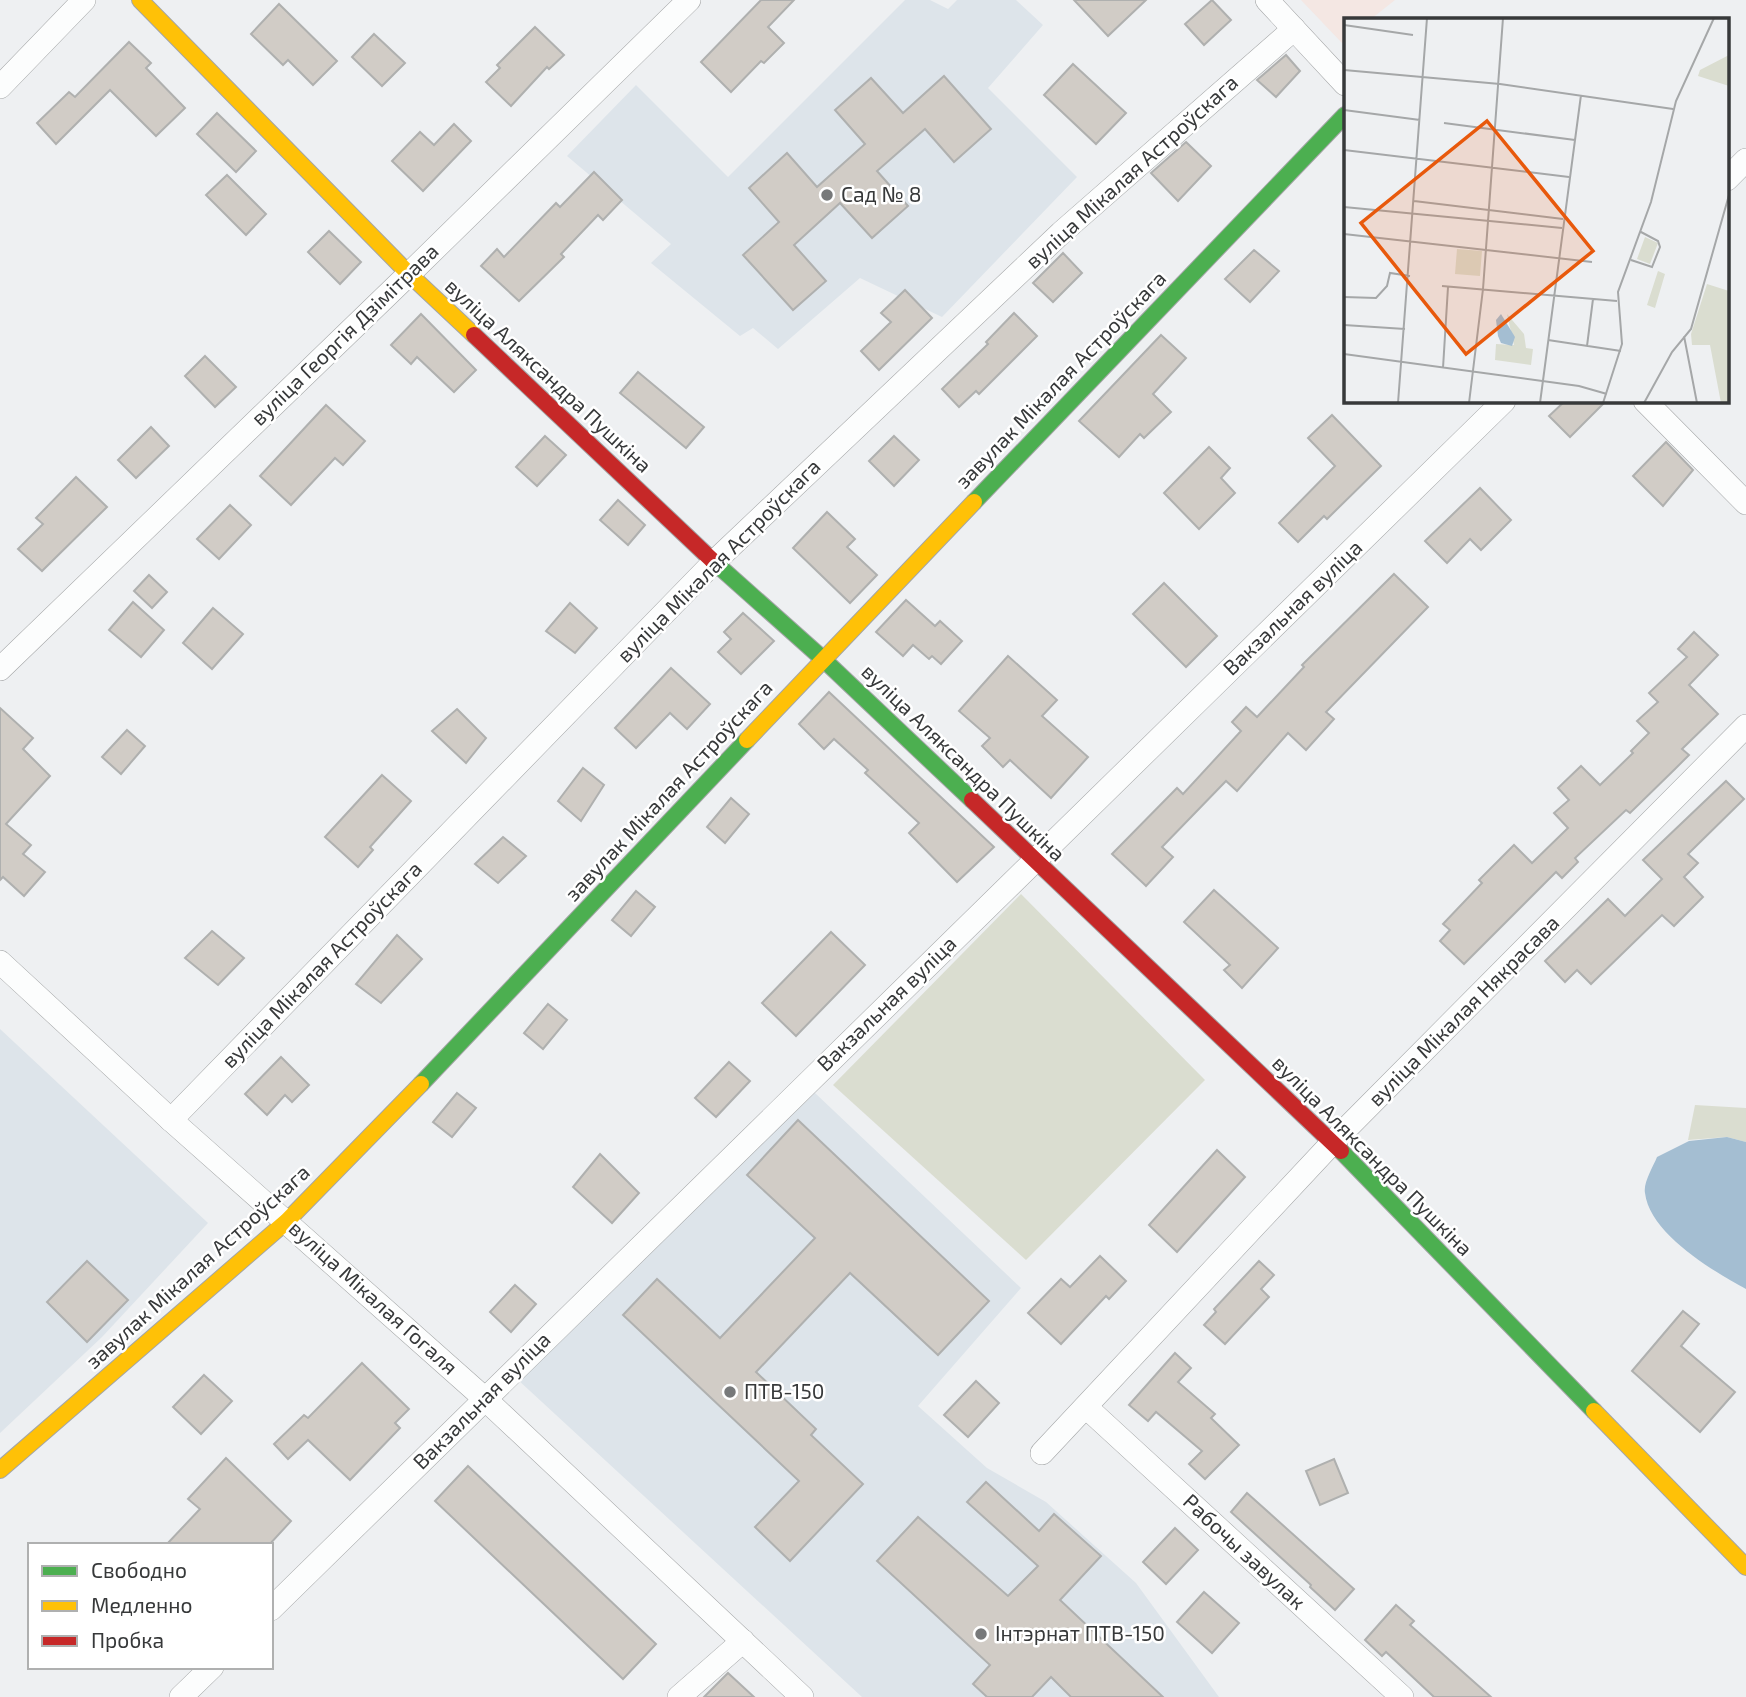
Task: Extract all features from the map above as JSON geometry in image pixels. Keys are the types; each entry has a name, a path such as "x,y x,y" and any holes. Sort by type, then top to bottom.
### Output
{"street":[{"path":"0,87 84,0"},
{"name":"вуліца Аляксандра Пушкіна","path":"140,0 410,274 714,562 823,659 1333,1142 1746,1567"},
{"name":"вуліца Георгія Дзімітрава","path":"0,668 410,274 689,0"},
{"path":"1267,0 1344,83"},
{"name":"вуліца Мікалая Астроўскага","path":"171,1120 714,562 1061,233 1294,29"},
{"name":"завулак Мікалая Астроўскага","path":"0,1470 287,1221 475,1028 823,659 1344,116"},
{"path":"1728,179 1746,160"},
{"name":"Вакзальная вуліца","path":"273,1607 1503,402"},
{"path":"1647,402 1746,503"},
{"name":"вуліца Мікалая Някрасава","path":"1042,1453 1333,1142 1746,726"},
{"name":"вуліца Мікалая Гогаля","path":"0,962 171,1120 484,1398 802,1697"},
{"name":"Рабочы завулак","path":"1086,1407 1402,1697"},
{"path":"679,1697 743,1641"},
{"path":"181,1697 210,1669"}],"shaded area":[{"path":"905,0 930,0 948,9 957,0 1016,0 1043,25 988,88 1077,177 942,317 860,278 778,349 753,328 740,336 651,263 671,244 567,156 636,85 728,177"},
{"path":"1301,0 1395,0 1372,18 1344,18 1342,43"},
{"path":"1021,894 1205,1080 1026,1260 833,1085"},
{"path":"0,1029 208,1223 102,1337 0,1433"},
{"name":"ПТВ-150","path":"815,1093 1021,1288 918,1406 987,1468 1046,1502 1136,1583 1219,1697 862,1697 517,1379"},
{"path":"1695,1105 1746,1108 1746,1142 1727,1137 1688,1140"}],"water":[{"path":"1727,1137 1746,1142 1746,1289 1701,1262 1670,1237 1649,1208 1645,1193 1647,1180 1657,1157 1689,1141"}],"building":[{"path":"761,0 794,0 768,27 784,43 764,63 761,61 731,92 701,62"},
{"path":"1074,0 1146,0 1108,36"},
{"path":"1212,0 1231,20 1204,45 1185,24"},
{"path":"279,4 337,61 313,85 288,60 283,65 251,34"},
{"path":"535,27 564,55 549,69 547,67 511,106 486,82 500,68 497,65"},
{"path":"374,34 405,63 382,86 352,57"},
{"path":"129,42 151,63 146,68 185,108 156,136 110,90 56,144 37,123 69,92 75,97"},
{"path":"1286,55 1300,71 1276,97 1257,80"},
{"path":"1073,64 1126,113 1096,144 1044,95"},
{"name":"Сад № 8","path":"944,76 991,129 954,162 925,129 877,171 908,206 872,238 840,203 794,245 826,281 793,310 743,255 779,222 749,188 787,153 817,187 865,144 835,110 871,78 903,113"},
{"path":"217,113 256,151 236,172 197,134"},
{"path":"454,124 471,141 423,191 392,161 420,132 434,145"},
{"path":"1186,142 1211,166 1178,201 1151,173"},
{"path":"594,172 622,200 603,220 598,215 561,254 564,257 519,301 481,266 497,249 504,257 556,203 560,207"},
{"path":"227,175 266,214 246,235 206,195"},
{"path":"329,231 361,262 340,284 308,252"},
{"path":"1254,250 1279,271 1250,302 1225,279"},
{"path":"1063,253 1082,273 1053,302 1033,283"},
{"path":"905,290 932,318 879,370 861,351 891,322 881,313"},
{"path":"1014,313 1037,336 979,394 976,391 959,407 942,389 988,344 986,342"},
{"path":"421,314 476,370 454,392 417,357 411,364 391,345"},
{"path":"1161,335 1186,358 1153,394 1171,412 1144,438 1140,434 1119,457 1079,421"},
{"path":"205,356 236,387 215,407 185,376"},
{"path":"638,372 704,427 686,448 620,393"},
{"path":"1564,402 1605,402 1570,437 1549,416"},
{"path":"326,405 365,441 343,465 335,458 291,505 260,476"},
{"path":"1332,415 1381,466 1327,519 1324,516 1298,542 1279,523 1335,466 1308,438"},
{"path":"151,427 169,446 136,478 118,460"},
{"path":"545,436 566,455 537,486 516,467"},
{"path":"894,436 919,460 894,486 869,461"},
{"path":"1666,442 1693,470 1663,506 1633,476"},
{"path":"1209,447 1230,468 1221,478 1235,493 1199,529 1164,493"},
{"path":"76,477 107,507 42,571 18,549 43,524 36,518"},
{"path":"1480,488 1511,520 1481,550 1470,539 1447,563 1425,541"},
{"path":"618,500 645,525 628,545 600,520"},
{"path":"230,505 251,525 219,559 197,539"},
{"path":"827,512 855,539 847,547 877,575 850,603 793,548"},
{"path":"1394,574 1428,607 1326,712 1334,719 1306,750 1288,733 1237,791 1226,781 1162,847 1173,857 1146,886 1112,854 1177,788 1183,794 1241,731 1232,722 1246,707 1257,717 1304,667 1302,665"},
{"path":"149,575 167,592 152,608 134,591"},
{"path":"1164,583 1217,636 1186,667 1133,614"},
{"path":"906,600 935,626 940,621 962,641 941,664 932,656 929,659 913,645 903,656 876,632"},
{"path":"133,602 164,630 141,657 109,630"},
{"path":"570,603 597,628 575,653 546,631"},
{"path":"213,608 243,634 212,669 183,643"},
{"path":"743,613 774,641 741,674 718,652 731,639 724,632"},
{"path":"1694,632 1718,655 1689,685 1718,714 1682,749 1689,755 1675,769 1630,813 1626,810 1575,858 1578,862 1562,878 1556,872 1464,964 1440,941 1450,930 1443,924 1482,883 1479,880 1514,845 1532,863 1568,828 1554,813 1569,800 1558,788 1581,766 1600,785 1633,753 1631,751 1649,733 1637,721 1658,702 1649,693 1687,657 1678,649"},
{"path":"1008,656 1057,700 1042,716 1088,757 1051,798 1010,760 1003,767 982,746 990,738 959,711"},
{"path":"671,668 710,704 687,729 670,713 636,748 615,728"},
{"path":"829,692 994,847 957,882 909,833 919,823 865,773 868,770 834,739 824,749 799,724"},
{"path":"0,708 33,738 23,749 50,776 6,824 31,845 23,854 45,872 24,896 3,877 0,880"},
{"path":"457,709 486,738 466,763 432,731"},
{"path":"127,730 145,746 121,774 102,757"},
{"path":"583,768 604,785 581,821 558,801"},
{"path":"382,775 411,801 370,847 373,850 358,867 325,837"},
{"path":"1726,781 1744,799 1688,854 1698,863 1684,877 1703,897 1674,926 1662,915 1591,984 1577,970 1565,982 1545,961 1608,899 1625,916 1662,879 1643,860"},
{"path":"731,798 749,814 725,843 707,827"},
{"path":"503,837 526,856 498,883 475,864"},
{"path":"1214,890 1278,948 1242,988 1224,970 1230,965 1184,922"},
{"path":"636,891 655,907 631,936 612,920"},
{"path":"212,931 244,958 218,985 185,958"},
{"path":"831,932 865,965 796,1036 762,1003"},
{"path":"397,935 422,959 381,1003 356,984"},
{"path":"548,1004 567,1020 543,1049 524,1033"},
{"path":"281,1057 309,1085 292,1102 285,1095 267,1115 245,1094"},
{"path":"729,1062 750,1081 716,1117 695,1098"},
{"path":"457,1093 476,1108 452,1137 433,1122"},
{"name":"ПТВ-150","path":"798,1120 989,1301 938,1355 850,1273 756,1372 816,1429 811,1435 863,1484 790,1561 755,1527 799,1481 623,1315 657,1279 720,1338 815,1238 747,1175"},
{"path":"1217,1150 1245,1177 1177,1252 1149,1225"},
{"path":"600,1154 639,1193 612,1223 573,1187"},
{"path":"1100,1256 1126,1281 1109,1299 1106,1296 1061,1344 1028,1313 1061,1279 1070,1287"},
{"path":"87,1261 128,1300 87,1342 47,1302"},
{"path":"1259,1261 1274,1275 1261,1289 1269,1297 1225,1344 1204,1325 1216,1312 1214,1309"},
{"path":"515,1285 536,1304 511,1332 490,1312"},
{"path":"1683,1311 1699,1324 1681,1346 1735,1392 1700,1432 1632,1371"},
{"path":"1175,1353 1191,1368 1178,1382 1215,1414 1211,1418 1239,1445 1205,1479 1189,1464 1202,1451 1156,1412 1148,1421 1129,1405"},
{"path":"362,1363 409,1409 395,1423 400,1428 350,1480 308,1440 288,1459 274,1444 304,1415 308,1418"},
{"path":"204,1375 232,1401 201,1434 173,1407"},
{"path":"976,1381 999,1403 968,1437 944,1415"},
{"path":"226,1458 291,1521 271,1543 168,1543 200,1509 188,1499"},
{"path":"1334,1459 1348,1493 1320,1505 1306,1471"},
{"path":"468,1466 656,1644 623,1679 435,1501"},
{"path":"986,1482 1039,1531 1054,1514 1101,1556 1060,1600 1163,1697 1071,1697 1051,1677 1032,1697 987,1697 973,1684 990,1665 877,1561 918,1517 1008,1596 1038,1566 967,1502"},
{"path":"1247,1493 1354,1589 1335,1610 1231,1512"},
{"path":"1175,1528 1198,1550 1166,1584 1143,1562"},
{"path":"1204,1592 1239,1623 1212,1653 1177,1622"},
{"path":"1396,1605 1414,1621 1410,1625 1491,1697 1434,1697 1386,1652 1382,1656 1365,1640"},
{"path":"728,1673 754,1697 704,1697"}],"traffic: fast":[{"path":"974,502 1344,116"},
{"path":"713,561 823,659 972,800"},
{"path":"421,1084 747,740"},
{"path":"1341,1151 1594,1411"}],"traffic: slow":[{"path":"140,0 409,274 474,335"},
{"path":"747,740 974,502"},
{"path":"0,1470 287,1221 421,1084"},
{"path":"1594,1411 1746,1567"}],"traffic: jam":[{"path":"474,335 713,561"},
{"path":"972,800 1341,1151"}],"place":[{"name":"Сад № 8","path":"827,195"},
{"name":"ПТВ-150","path":"730,1392"},
{"name":"Інтэрнат ПТВ-150","path":"981,1634"}]}
